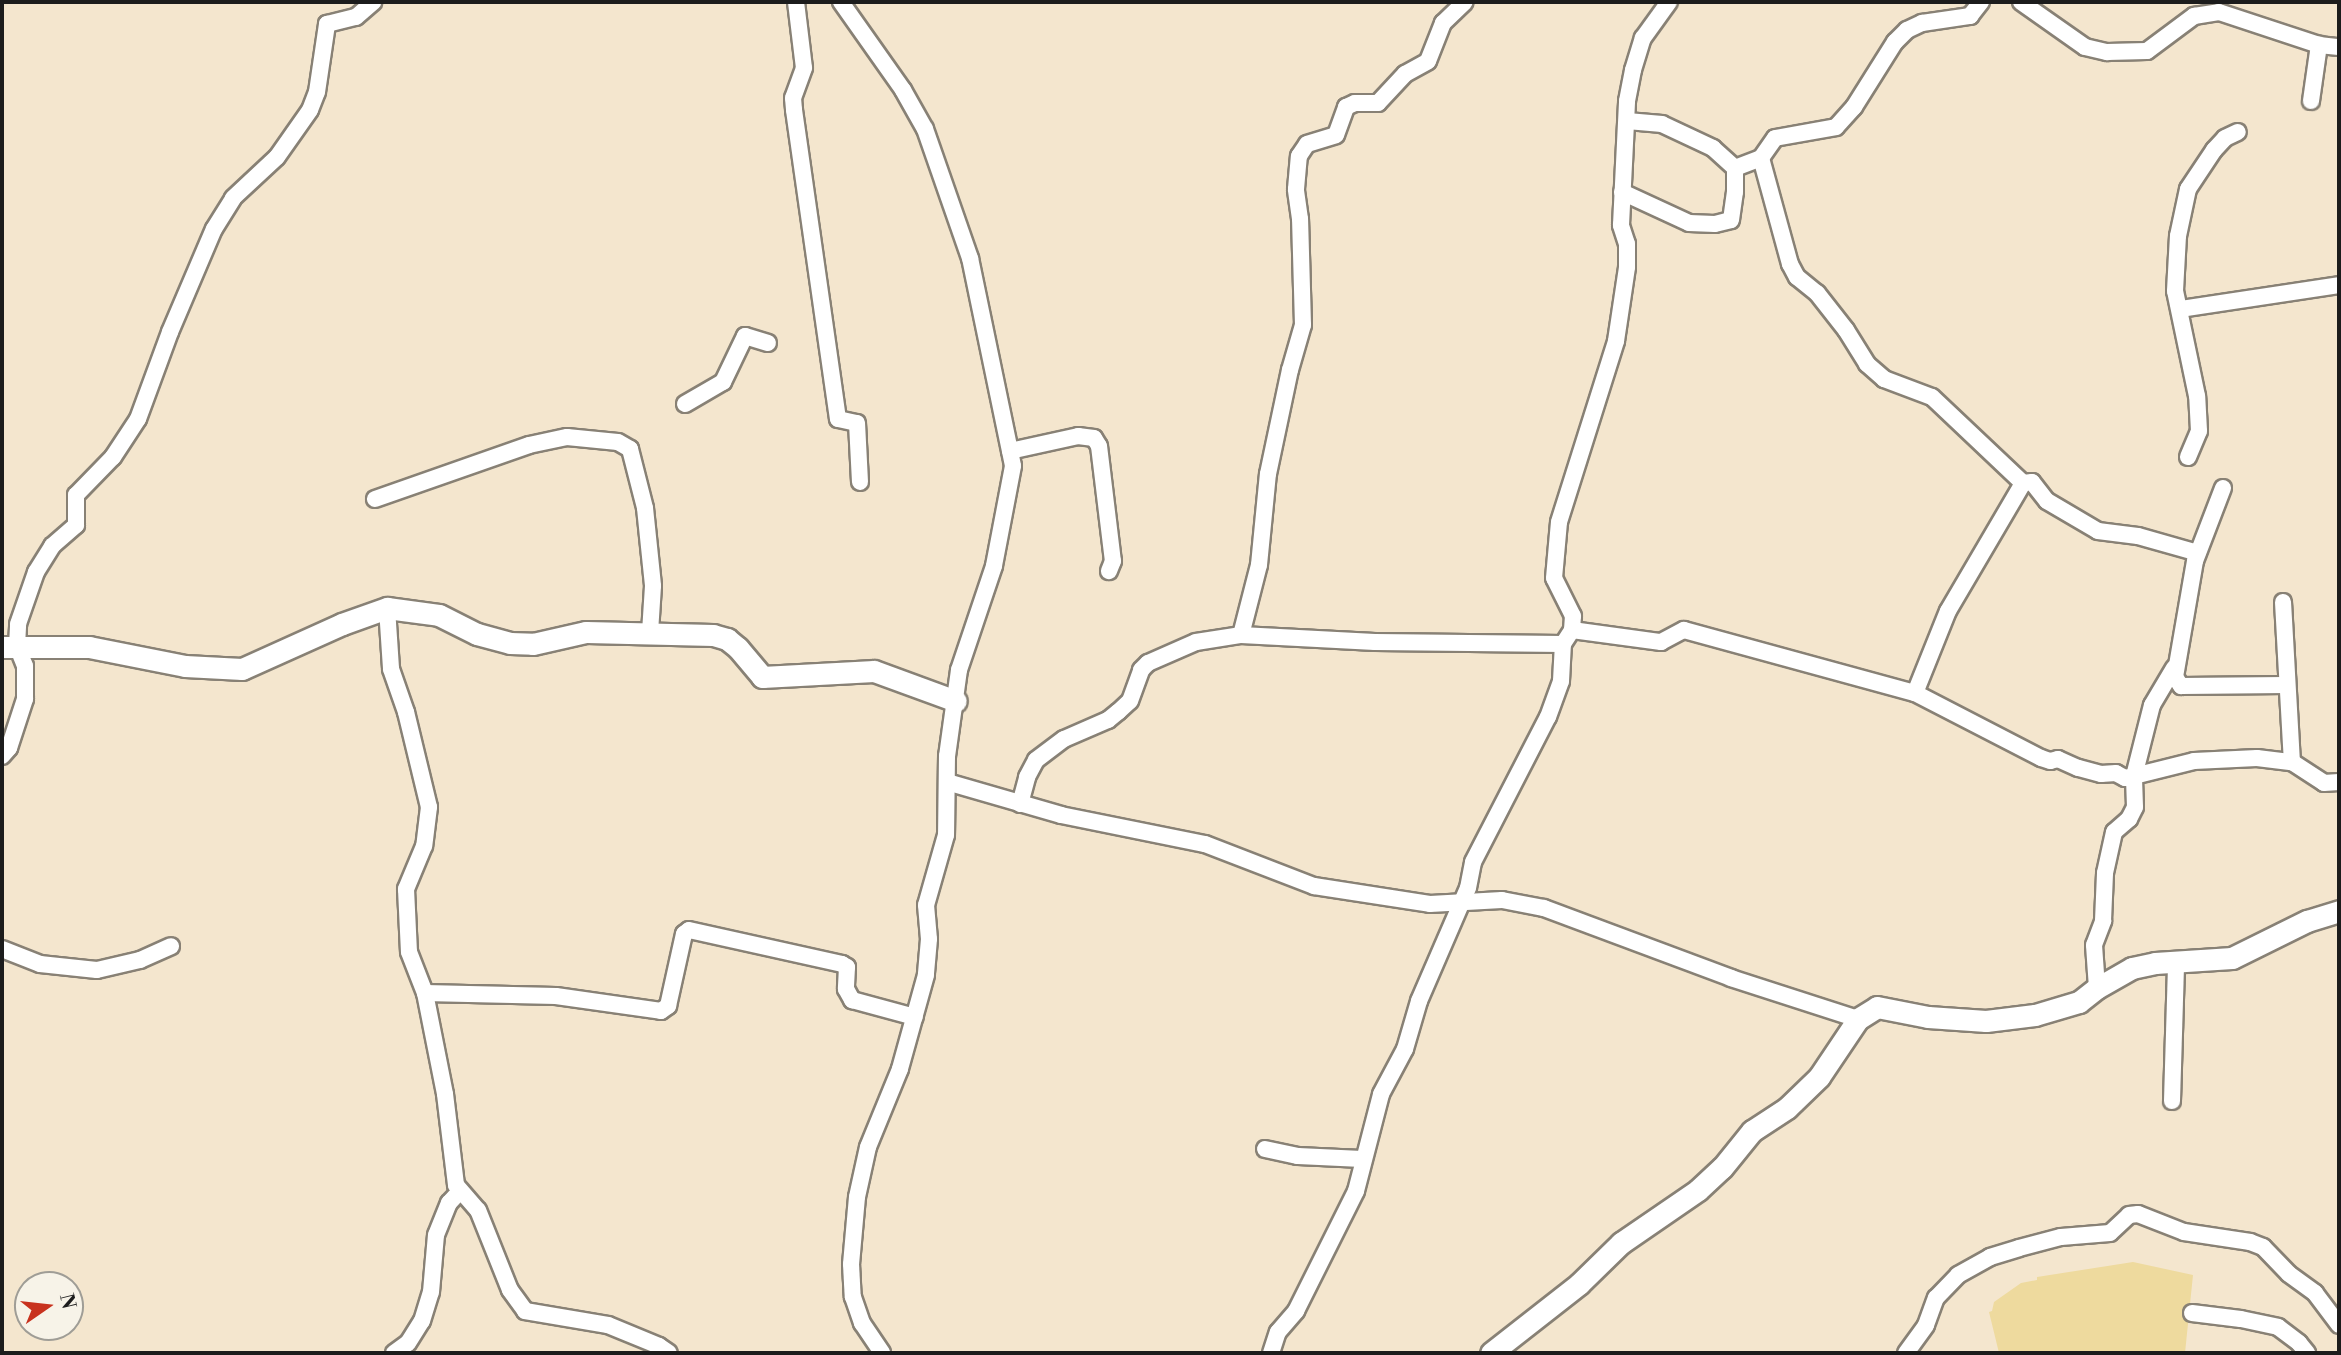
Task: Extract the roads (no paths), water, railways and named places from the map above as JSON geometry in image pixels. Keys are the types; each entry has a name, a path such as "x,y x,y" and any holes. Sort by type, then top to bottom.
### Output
{"street":[{"path":"9,647 36,572 52,546 76,525 76,495 113,457 138,419 170,332 214,229 233,198 277,156 310,110 317,92 327,24 356,17 373,2"},
{"path":"796,2 804,68 793,98 794,110 838,419 857,424 860,482"},
{"path":"841,2 903,90 925,128 970,258 1013,466 994,566 959,670 947,756 946,835 926,905 927,963 900,1069 868,1147 853,1232 853,1297 862,1323 882,1353"},
{"path":"1241,635 1259,565 1268,500 1268,474 1290,370 1303,325 1300,219 1296,189 1298,156 1307,144 1336,135 1346,107 1355,103 1378,103 1405,74 1428,61 1436,48 1440,28 1465,2"},
{"path":"1271,1353 1278,1332 1296,1311 1356,1191 1362,1159 1381,1094 1405,1049 1419,1001 1468,888 1473,862 1548,717 1560,681 1573,616 1554,578 1553,563 1559,522 1616,341 1627,267 1627,244 1620,225 1627,101 1643,38 1669,2"},
{"path":"1735,168 1761,158 1775,138 1836,127 1854,107 1895,41 1907,30 1922,23 1970,16 1981,2"},
{"path":"2021,2 2085,47 2107,52 2147,51 2194,16 2219,12 2319,46 2339,47"},
{"path":"2311,101 2319,46"},
{"path":"1627,121 1662,124 1713,148 1735,168"},
{"path":"2188,457 2199,431 2197,396 2181,309 2175,291 2174,263 2188,189 2214,150 2225,138 2238,132"},
{"path":"1761,158 1790,264 1797,277 1817,293 1846,330 1867,365 1884,379 1932,397 2023,483 2032,482 2047,500 2098,530 2138,536 2198,553"},
{"path":"1622,192 1689,223 1715,224 1731,220 1735,168"},
{"path":"2181,309 2339,285"},
{"path":"685,404 723,382 745,336 768,343"},
{"path":"1010,451 1078,436 1094,438 1099,446 1113,561 1109,571"},
{"path":"375,499 529,445 566,437 618,442 630,449 645,509 653,586 650,632"},
{"path":"1915,693 1948,611 2023,483"},
{"path":"2223,488 2198,553 2174,668 2175,677 2181,686 2286,685"},
{"path":"2283,602 2292,762"},
{"path":"9,647 89,646 185,666 242,669 342,624 387,608 439,614 477,634 510,643 533,643 586,632 713,635 726,639 738,648 762,677 874,671 956,701"},
{"path":"387,608 391,669 406,712 429,807 425,846 406,889 409,952 425,993 444,1094 452,1174 460,1191 478,1210 510,1290 525,1311 608,1325 659,1346 669,1353"},
{"path":"1020,804 1027,777 1036,760 1064,739 1108,720 1118,712 1130,701 1141,670 1148,663 1196,642 1241,635 1375,642 1567,637 1661,642 1684,631 1915,693 2040,758 2050,761 2058,759 2101,774 2116,774 2125,778 2194,761 2257,758 2292,762 2324,783 2339,782"},
{"path":"2,756 9,748 25,699 25,666 9,647"},
{"path":"2097,988 2094,945 2103,921 2105,873 2114,832 2129,819 2135,807 2134,776 2152,705 2174,668"},
{"path":"947,782 1020,804 1205,844 1314,886 1430,904 1461,900 1502,900 1544,908 1731,978 1858,1019"},
{"path":"1491,1353 1579,1284 1621,1243 1698,1190 1722,1168 1752,1131 1787,1108 1819,1077 1858,1019 1877,1007 1928,1017 1986,1021 2035,1015 2079,1002 2132,968 2232,958 2306,921 2339,911"},
{"path":"425,993 556,996 661,1011 668,1006 684,934 689,930 842,964 847,967 846,989 852,1000 915,1017"},
{"path":"2,949 40,964 97,970 140,960 171,946"},
{"path":"2172,1101 2176,963"},
{"path":"1265,1149 1298,1156 1362,1159"},
{"path":"394,1353 408,1343 422,1321 431,1292 436,1235 449,1203 460,1191"},
{"path":"1906,1353 1926,1325 1936,1297 1958,1275 1990,1257 2020,1248 2061,1237 2110,1233 2129,1215 2138,1214 2184,1232 2249,1242 2263,1247 2289,1274 2315,1293 2339,1325"},
{"path":"2192,1313 2278,1327 2299,1343 2307,1353"}]}
